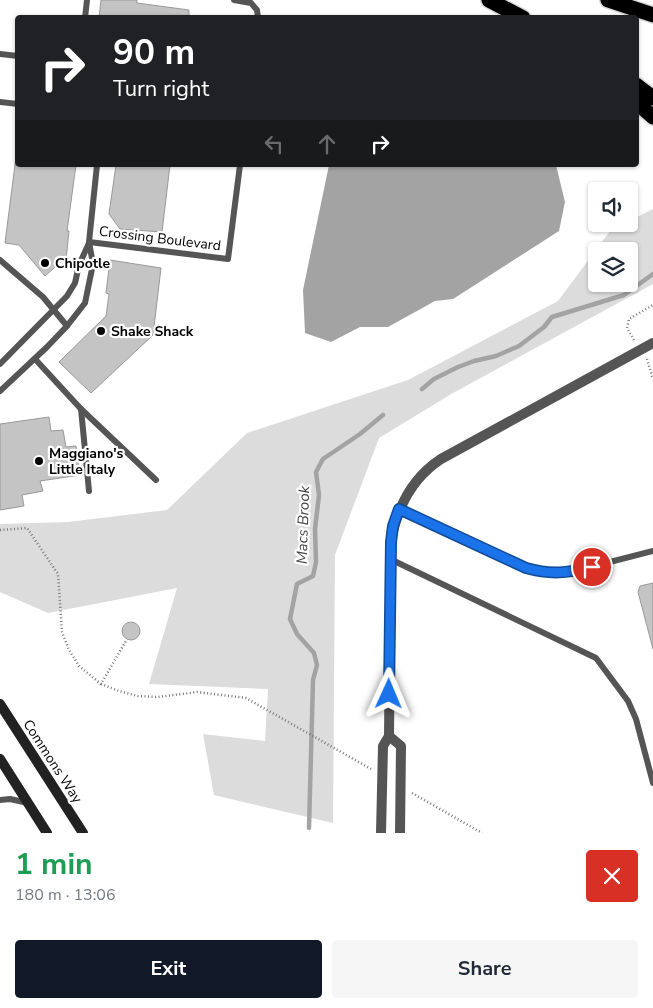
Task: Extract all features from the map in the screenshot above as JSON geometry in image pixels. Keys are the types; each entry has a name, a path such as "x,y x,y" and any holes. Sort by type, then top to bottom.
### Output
{"highway":[{"path":"489,0 517,15"},
{"path":"608,0 653,15"},
{"path":"639,87 653,98"},
{"path":"639,105 653,117"}],"street":[{"path":"382,833 382,746 389,736 390,559 393,526 399,509 414,484 438,462 653,343"},
{"name":"Commons Way","path":"0,704 83,833"},
{"path":"389,736 400,746 400,833"},
{"path":"0,759 47,833"}],"lane":[{"path":"85,15 87,0"},
{"path":"234,0 251,2 257,10 258,15"},
{"path":"0,54 15,56"},
{"path":"0,102 15,104"},
{"path":"89,242 97,167"},
{"name":"Crossing Boulevard","path":"89,242 228,259 240,167"},
{"name":"Crossing Boulevard","path":"0,364 67,296 75,283 79,265 89,242"},
{"name":"Crossing Boulevard","path":"0,391 67,326 85,303 93,264 89,242"},
{"path":"0,260 43,297 67,326"},
{"path":"34,359 81,409 156,480"},
{"path":"81,409 89,491"},
{"path":"399,509 505,559 543,573 571,572 653,551"},
{"path":"390,559 596,658 628,702 636,720 653,783"},
{"path":"0,800 10,799 28,803"}],"path":[{"path":"0,530 26,528 58,574 62,632 69,650 79,666 102,684 138,696 158,697 185,693 209,693 246,698 336,748"},
{"path":"102,684 127,639"}],"shaded area":[{"path":"329,167 556,167 565,202 559,231 453,299 435,301 388,327 360,327 331,342 305,333 303,290"},
{"path":"653,209 653,284 453,393 379,438 335,555 333,823 214,795 203,734 265,741 268,689 149,684 177,588 48,613 0,592 0,524 68,522 167,510 247,433 408,380 558,301 588,261 588,292 638,292 638,242 602,242 609,232 638,232 638,216"}],"building":[{"path":"101,0 137,0 137,3 189,10 189,15 99,15"},
{"path":"15,165 15,167 76,167 67,231 69,231 66,260 63,260 45,276 19,245 5,243"},
{"path":"116,167 170,167 162,232 120,229 109,214"},
{"path":"110,260 161,268 153,335 91,393 59,362 106,316 109,294 106,293"},
{"name":"Maggiano's Little Italy","path":"49,417 51,431 63,430 66,447 76,446 80,475 40,481 43,491 22,495 24,506 0,510 0,424"},
{"path":"653,583 653,649 638,592 640,586"},
{"path":"131,622 137,625 140,631 137,637 131,640 125,637 122,631 125,625"}],"waterway":[{"name":"Macs Brook","path":"422,389 434,379 458,367 496,356 519,346 544,327 552,317 624,295 653,274"},
{"name":"Macs Brook","path":"309,828 313,680 317,665 314,653 297,634 290,619 297,584 313,576 316,562 315,529 319,495 316,472 323,459 360,434 383,415"}],"place":[{"name":"Chipotle","path":"45,263"},
{"name":"Shake Shack","path":"101,331"},
{"name":"Maggiano's Little Italy","path":"39,461"}],"route":[{"path":"389,694 390,559 393,526 399,509 526,568 543,573 556,573 592,567"}]}
